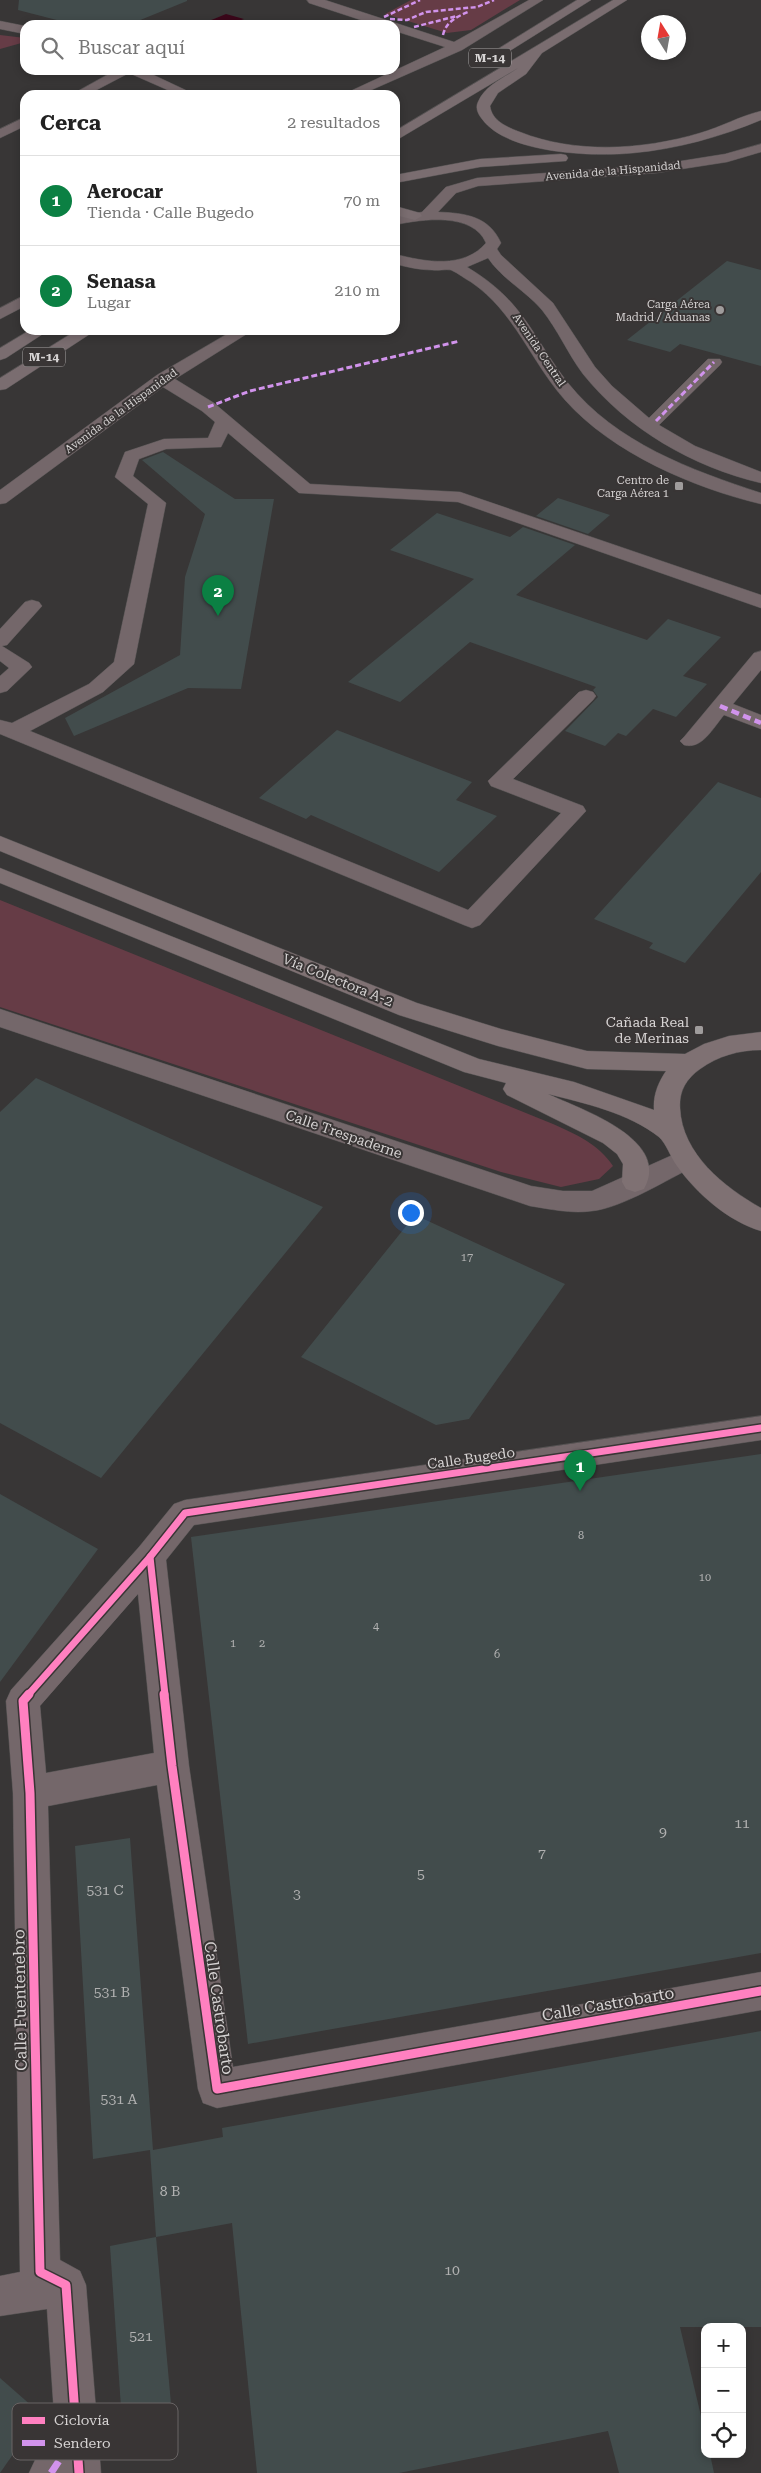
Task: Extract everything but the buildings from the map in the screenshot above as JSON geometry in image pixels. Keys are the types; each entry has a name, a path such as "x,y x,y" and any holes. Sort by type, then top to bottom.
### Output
{"highway":[{"name":"M-14","path":"478,65 585,0"},
{"name":"M-14","path":"400,134 621,0"},
{"path":"536,53 523,70 487,97 483,105 484,113 497,126 530,141 583,149 653,146 713,133 761,115"},
{"path":"400,178 433,170 480,163 665,153 717,143 761,128"},
{"path":"400,183 433,170"},
{"path":"400,211 421,216"},
{"name":"M-14","path":"0,355 33,335"},
{"name":"M-14","path":"0,385 80,335"}],"main road":[{"name":"Vía Colectora A-2","path":"0,843 408,1009 471,1029 587,1060 689,1063"},
{"path":"0,875 472,1066 612,1136 627,1147 636,1164 635,1182"},
{"path":"761,1041 715,1049 689,1063 669,1086 664,1109 670,1131 686,1159 703,1180 736,1208 761,1221"},
{"path":"472,1066 574,1091 636,1112 670,1131"}],"street":[{"path":"313,0 372,20"},
{"path":"400,74 458,47 537,0"},
{"path":"353,14 369,7"},
{"path":"0,25 20,29"},
{"path":"400,29 458,47"},
{"path":"87,90 116,75"},
{"path":"144,75 178,90"},
{"path":"362,90 398,75"},
{"path":"0,134 20,124"},
{"name":"Avenida de la Hispanidad","path":"421,216 451,190 464,185 495,180 668,167 707,161 761,148"},
{"path":"464,185 455,199 455,207 465,220"},
{"path":"400,220 421,216 465,220 476,223 493,235 494,243 490,250 481,256 452,264 416,264 400,260"},
{"path":"490,250 505,269 527,286 547,306 589,369 626,410 682,447 761,478"},
{"path":"400,269 416,264"},
{"name":"Avenida Central","path":"452,264 481,282 505,302 517,316 552,373 571,397 592,417 630,444 671,468 761,499"},
{"path":"0,314 20,293"},
{"name":"Avenida de la Hispanidad","path":"0,499 163,379 238,335"},
{"path":"656,421 714,362"},
{"path":"163,379 208,407 305,489 460,497 761,602"},
{"path":"6,729 96,688 124,664 157,503 124,477 131,456 164,444 215,443 224,420"},
{"path":"0,641 32,606"},
{"path":"0,652 22,667 0,687"},
{"path":"691,741 761,657"},
{"path":"6,729 472,920 575,810 499,781 586,696"},
{"path":"720,706 761,722"},
{"name":"Calle Trespaderne","path":"0,1018 530,1196 563,1202 593,1201 618,1192 635,1182 686,1159"},
{"name":"Calle Bugedo","path":"150,1556 186,1513 761,1428"},
{"name":"Calle Castrobarto","path":"150,1556 172,1766 217,2088 761,1990"},
{"name":"Calle Fuentenebro","path":"66,2284 40,2272 30,1794 24,1701 150,1556"},
{"path":"30,1794 172,1766"},
{"path":"0,2296 66,2284 74,2403"},
{"path":"51,2473 69,2460"}],"shaded area":[{"path":"411,0 520,0 471,30 447,33 385,14"},
{"path":"226,14 244,19 241,20 211,20"},
{"path":"0,35 20,37 20,43 0,49"},
{"path":"0,900 553,1124 578,1136 593,1146 613,1166 599,1179 561,1187 501,1172 0,1007"}],"marked path":[{"path":"384,17 420,0"},
{"path":"390,19 407,20 426,12 477,7 494,0"},
{"path":"443,35 445,26 457,16 468,12"},
{"path":"414,27 457,16"},
{"path":"208,407 250,391 460,341"},
{"path":"656,421 714,362"},
{"path":"720,706 761,723"},
{"path":"51,2473 60,2460"}],"cycle path":[{"path":"761,1428 185,1513 150,1557 172,1766 217,2089 761,1991"},
{"path":"74,2403 66,2285 40,2272 30,1793 23,1701 150,1557"},
{"path":"78,2460 79,2473"}],"place":[{"name":"Carga Aérea Madrid / Aduanas","path":"720,310"},
{"name":"Centro de Carga Aérea 1","path":"679,486"},
{"name":"Senasa","path":"218,616"},
{"name":"Cañada Real de Merinas","path":"699,1030"},
{"name":"Aerocar","path":"580,1491"}]}
